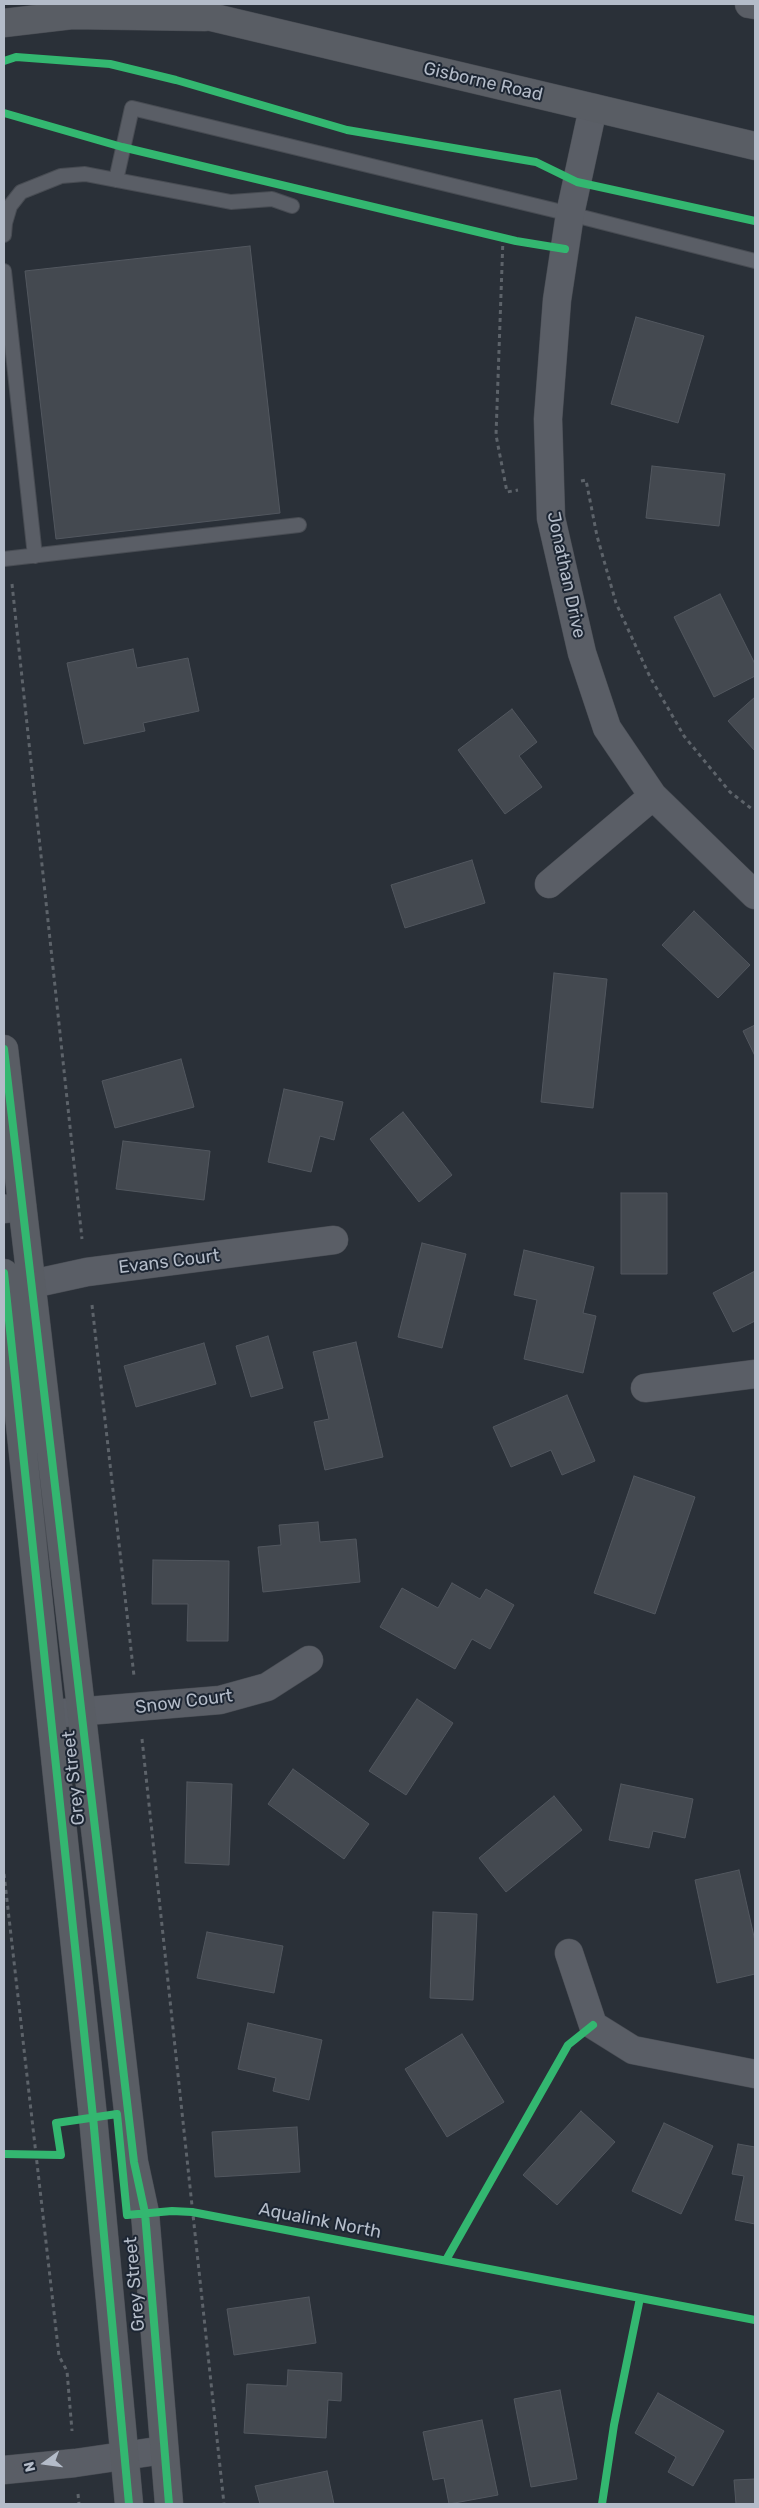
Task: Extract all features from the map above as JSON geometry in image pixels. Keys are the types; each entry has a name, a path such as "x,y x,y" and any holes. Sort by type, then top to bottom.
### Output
{"street":[{"name":"Gisborne Road","path":"183,4 211,17 755,146"},
{"path":"749,4 755,5"},
{"name":"Gisborne Road","path":"4,23 72,15 211,17"},
{"name":"Jonathan Drive","path":"593,108 570,214 557,300 548,420 551,518 582,653 607,728 653,796 755,895"},
{"path":"549,884 653,796"},
{"name":"Grey Street","path":"4,1049 13,1208 13,1281 51,1714 93,2118 129,2504"},
{"name":"Evans Court","path":"13,1281 334,1240"},
{"name":"Grey Street","path":"13,1281 83,1712 134,2162 145,2213 169,2504"},
{"path":"645,1388 755,1374"},
{"name":"Snow Court","path":"51,1714 220,1700 268,1687 308,1660"},
{"path":"570,1953 593,2025 633,2050 755,2074"},
{"path":"4,2470 75,2463 164,2450"}],"lane":[{"path":"116,180 132,108 570,214 755,261"},
{"path":"4,235 10,206 21,192 61,176 85,174 231,202 272,199 292,206"},
{"path":"4,271 35,556"},
{"path":"6,558 299,525"}],"path":[{"path":"494,235 510,239"},
{"path":"6,558 137,1708 146,1759 224,2504"},
{"path":"4,1874 59,2356 67,2371 79,2504"},
{"path":"145,2213 192,2212 202,2214"}],"building":[{"path":"250,246 280,513 56,539 25,271"},
{"path":"636,317 704,336 678,423 611,404"},
{"path":"652,466 725,474 719,526 646,518"},
{"path":"720,594 755,664 755,676 714,697 674,617"},
{"path":"133,649 137,668 188,658 199,711 143,723 145,731 84,744 67,663"},
{"path":"755,697 755,751 728,721"},
{"path":"512,709 537,742 519,756 542,787 505,814 458,750"},
{"path":"472,860 485,903 405,928 391,885"},
{"path":"694,911 750,965 718,998 662,945"},
{"path":"554,973 607,979 593,1108 541,1102"},
{"path":"755,1025 755,1056 743,1031"},
{"path":"181,1059 194,1107 115,1128 102,1081"},
{"path":"284,1089 343,1102 334,1140 320,1136 311,1172 268,1162"},
{"path":"403,1112 452,1175 419,1202 370,1139"},
{"path":"123,1141 210,1151 204,1200 116,1189"},
{"path":"621,1193 667,1193 667,1274 621,1274"},
{"path":"422,1243 466,1254 442,1348 398,1337"},
{"path":"524,1250 594,1267 583,1313 596,1316 583,1373 524,1359 537,1300 514,1295"},
{"path":"755,1271 755,1321 733,1332 713,1293"},
{"path":"268,1336 283,1388 251,1397 236,1346"},
{"path":"356,1342 383,1457 325,1470 314,1422 329,1419 313,1352"},
{"path":"204,1343 216,1384 136,1407 124,1366"},
{"path":"567,1395 595,1461 562,1475 551,1450 511,1467 493,1427"},
{"path":"634,1476 695,1497 655,1614 594,1593"},
{"path":"318,1522 320,1542 356,1539 360,1582 263,1592 258,1547 281,1545 279,1525"},
{"path":"153,1560 229,1561 228,1641 187,1641 188,1604 152,1604"},
{"path":"452,1583 480,1599 486,1589 514,1605 490,1649 472,1639 455,1669 380,1627 402,1588 438,1608"},
{"path":"417,1699 453,1723 406,1795 369,1771"},
{"path":"293,1769 369,1824 344,1859 268,1804"},
{"path":"187,1782 232,1784 229,1865 185,1863"},
{"path":"621,1784 693,1799 685,1838 653,1831 649,1848 609,1840"},
{"path":"554,1796 582,1830 506,1892 479,1858"},
{"path":"739,1870 755,1941 755,1974 717,1983 695,1880"},
{"path":"433,1912 477,1914 473,2000 430,1998"},
{"path":"207,1932 283,1946 274,1993 197,1978"},
{"path":"248,2023 322,2040 309,2100 273,2091 276,2078 238,2069"},
{"path":"462,2034 504,2102 447,2137 405,2069"},
{"path":"581,2111 615,2142 557,2205 523,2175"},
{"path":"664,2123 713,2146 681,2214 632,2191"},
{"path":"297,2127 300,2172 215,2177 212,2132"},
{"path":"738,2144 755,2147 755,2224 735,2220 744,2176 732,2174"},
{"path":"309,2297 316,2343 234,2355 227,2309"},
{"path":"288,2370 342,2373 341,2401 328,2400 326,2438 244,2433 247,2384 287,2386"},
{"path":"560,2390 577,2479 531,2487 514,2399"},
{"path":"658,2393 724,2431 693,2486 668,2472 676,2457 635,2433"},
{"path":"482,2420 498,2495 449,2504 444,2478 433,2480 423,2432"},
{"path":"327,2471 334,2504 260,2504 255,2486"},
{"path":"755,2479 755,2504 736,2504 734,2480"}],"cycle path":[{"path":"4,61 16,57 110,64 176,80 347,130 536,162 577,182 755,221"},
{"path":"4,113 122,147 516,241 565,249"},
{"path":"4,1049 134,2162 145,2213 169,2504"},
{"path":"4,1273 93,2117 129,2504"},
{"path":"446,2260 568,2045 593,2025"},
{"name":"Aqualink North","path":"4,2154 61,2155 56,2123 117,2114 127,2215 172,2211 192,2212 755,2320"},
{"path":"602,2504 614,2425 640,2298"}]}
